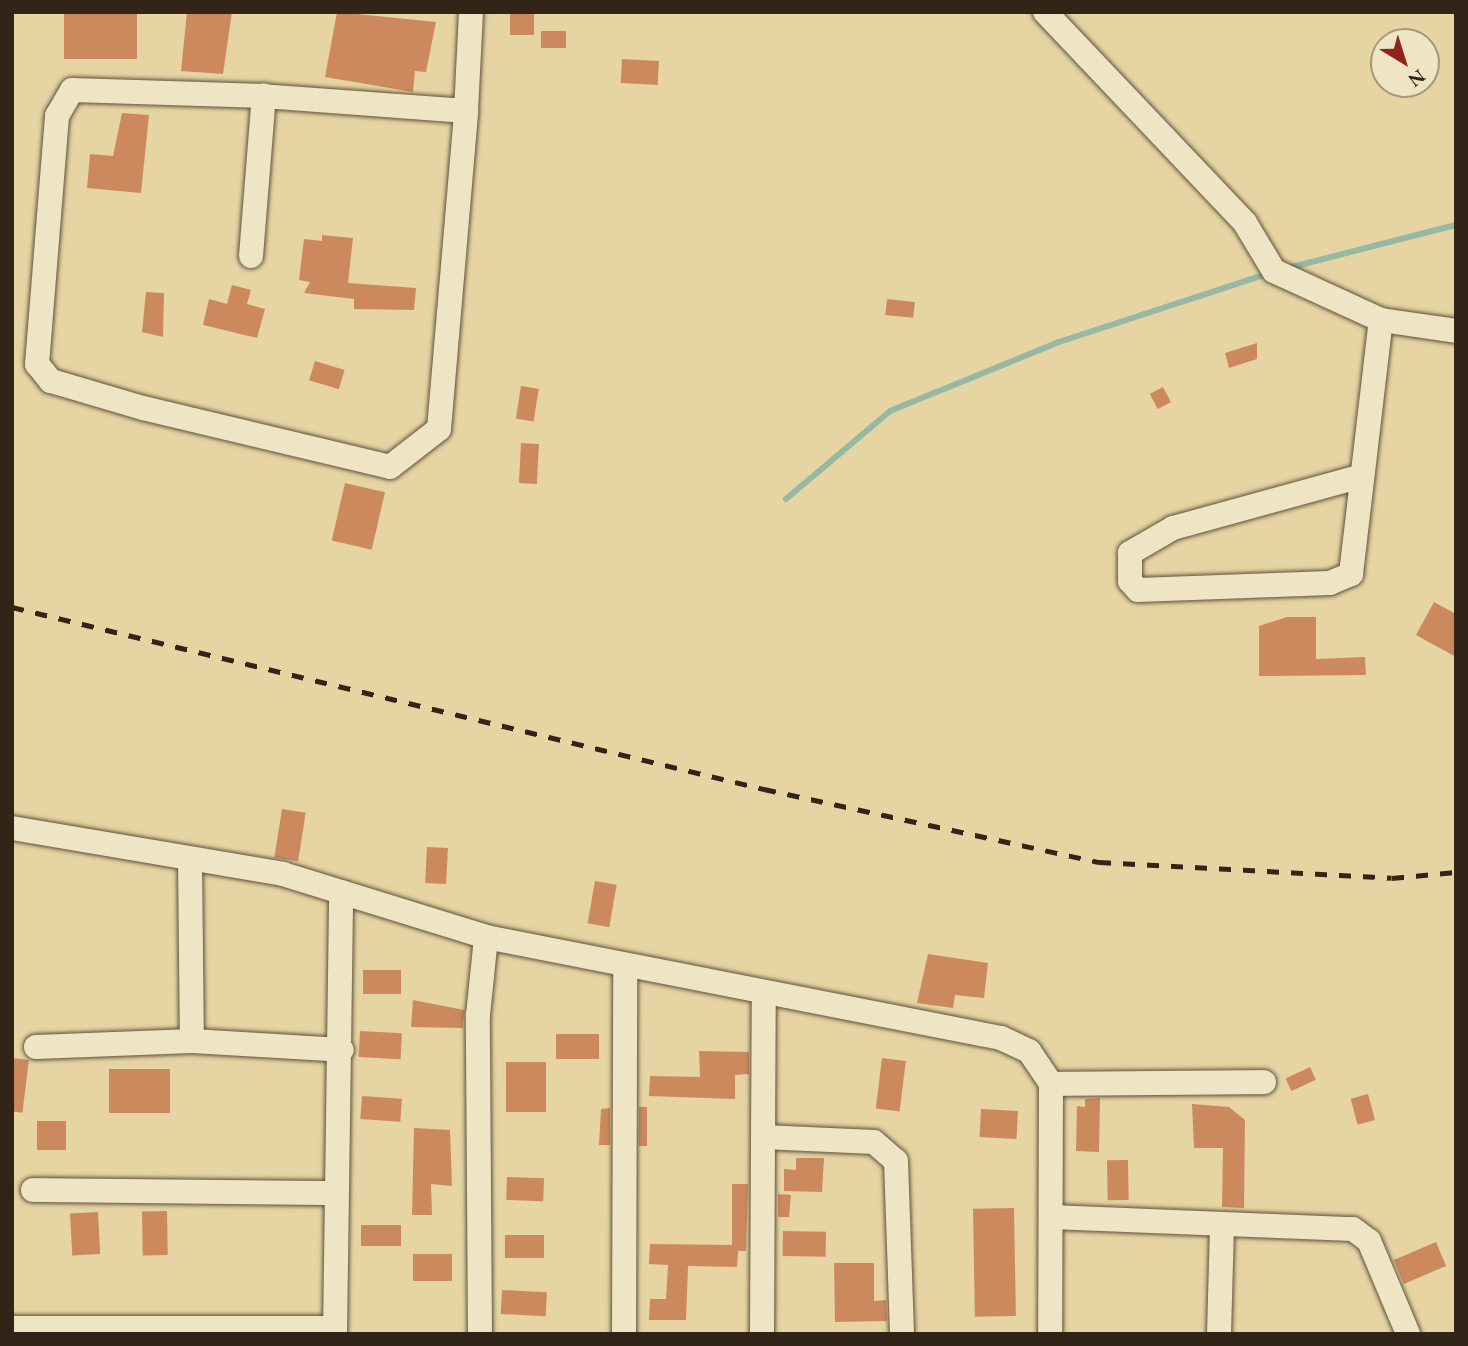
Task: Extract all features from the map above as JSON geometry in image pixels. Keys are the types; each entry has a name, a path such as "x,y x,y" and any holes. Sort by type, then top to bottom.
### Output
{"street":[{"path":"466,111 264,96 72,90 57,116 37,364 51,381 143,408 390,467 439,429 466,111 471,12"},
{"path":"1045,12 1245,223 1274,271 1381,320 1456,331"},
{"path":"251,256 264,96"},
{"path":"1362,476 1173,528 1130,553 1130,581 1138,590 1343,580 1355,565 1362,476 1381,320"},
{"path":"12,828 283,874 486,937 764,996 1001,1038 1029,1051 1051,1084 1050,1334"},
{"path":"190,859 192,1041"},
{"path":"12,1328 335,1331 334,1193 342,1050 341,892"},
{"path":"480,1334 478,1015 486,937"},
{"path":"624,1334 625,965"},
{"path":"762,1334 764,996"},
{"path":"36,1047 192,1041 342,1050"},
{"path":"1051,1084 1264,1082"},
{"path":"763,1137 874,1142 896,1161 902,1334"},
{"path":"33,1190 334,1193"},
{"path":"1051,1217 1222,1227 1334,1227 1362,1234 1408,1334"},
{"path":"1219,1334 1222,1227"}],"building":[{"path":"64,12 137,12 137,59 64,59"},
{"path":"187,12 232,12 223,74 181,71"},
{"path":"337,12 436,22 426,72 415,71 413,92 325,77"},
{"path":"510,12 534,12 534,35 510,35"},
{"path":"541,31 566,31 566,48 541,48"},
{"path":"622,59 659,61 658,85 621,83"},
{"path":"122,113 149,115 141,193 87,188 90,154 113,156"},
{"path":"322,235 353,238 348,283 416,288 414,310 354,309 354,299 304,293 310,282 299,280 304,239 322,241"},
{"path":"232,285 251,290 247,304 265,309 257,338 203,325 209,299 227,304"},
{"path":"146,292 164,293 163,337 142,332"},
{"path":"887,299 915,302 913,318 885,315"},
{"path":"1257,343 1257,359 1229,368 1225,353"},
{"path":"315,361 345,370 339,389 309,380"},
{"path":"521,386 539,389 534,421 516,419"},
{"path":"1163,387 1171,402 1158,409 1150,394"},
{"path":"521,443 539,444 537,484 519,483"},
{"path":"345,483 385,492 372,550 332,540"},
{"path":"1434,602 1456,614 1456,657 1416,635"},
{"path":"1287,617 1316,617 1316,659 1365,657 1366,675 1259,676 1259,626"},
{"path":"282,809 306,813 298,861 274,857"},
{"path":"427,847 448,848 446,884 425,883"},
{"path":"595,881 617,885 609,927 588,923"},
{"path":"928,954 988,963 984,998 955,995 953,1008 917,1003"},
{"path":"363,970 401,970 401,994 363,994"},
{"path":"413,1000 464,1010 463,1028 411,1027"},
{"path":"360,1031 402,1033 401,1059 359,1057"},
{"path":"556,1034 599,1034 599,1059 556,1059"},
{"path":"699,1051 749,1052 749,1074 735,1075 735,1099 649,1096 650,1076 700,1077"},
{"path":"12,1058 29,1060 22,1113 12,1111"},
{"path":"882,1058 906,1061 900,1112 876,1109"},
{"path":"506,1062 546,1062 546,1112 506,1112"},
{"path":"1310,1067 1316,1080 1291,1091 1286,1078"},
{"path":"109,1069 170,1069 170,1113 109,1113"},
{"path":"1368,1094 1375,1120 1358,1125 1351,1099"},
{"path":"362,1096 402,1099 400,1122 360,1119"},
{"path":"1100,1098 1099,1152 1076,1151 1077,1106 1085,1107 1085,1099"},
{"path":"1192,1104 1229,1107 1245,1120 1244,1208 1222,1207 1223,1148 1194,1148"},
{"path":"639,1107 647,1107 647,1146 639,1146"},
{"path":"610,1108 610,1145 599,1145 601,1109"},
{"path":"981,1109 1018,1111 1016,1139 980,1137"},
{"path":"37,1121 66,1121 66,1150 37,1150"},
{"path":"414,1128 450,1130 452,1186 431,1184 432,1215 412,1215"},
{"path":"796,1158 824,1158 822,1192 784,1191 784,1169 796,1170"},
{"path":"1107,1160 1128,1160 1129,1200 1108,1200"},
{"path":"507,1177 544,1178 543,1201 506,1200"},
{"path":"732,1184 748,1184 746,1251 738,1251 737,1267 688,1266 686,1320 649,1320 650,1299 666,1299 668,1265 649,1264 650,1244 732,1245"},
{"path":"778,1194 791,1195 789,1217 778,1217"},
{"path":"1014,1208 1016,1316 975,1317 973,1209"},
{"path":"142,1211 167,1211 168,1255 143,1255"},
{"path":"98,1212 100,1254 72,1255 70,1213"},
{"path":"361,1225 401,1225 401,1246 361,1246"},
{"path":"783,1231 826,1232 826,1257 783,1256"},
{"path":"505,1235 544,1235 544,1258 505,1258"},
{"path":"1436,1242 1446,1266 1404,1284 1394,1260"},
{"path":"413,1254 452,1254 452,1281 413,1281"},
{"path":"834,1263 874,1263 874,1301 886,1300 887,1321 835,1322"},
{"path":"502,1290 547,1292 546,1316 501,1314"}],"waterway":[{"path":"1288,268 1456,225"},
{"path":"786,499 890,411 1059,342 1267,274"}],"railway":[{"path":"12,607 764,789 1099,862 1392,878 1456,872"}]}
